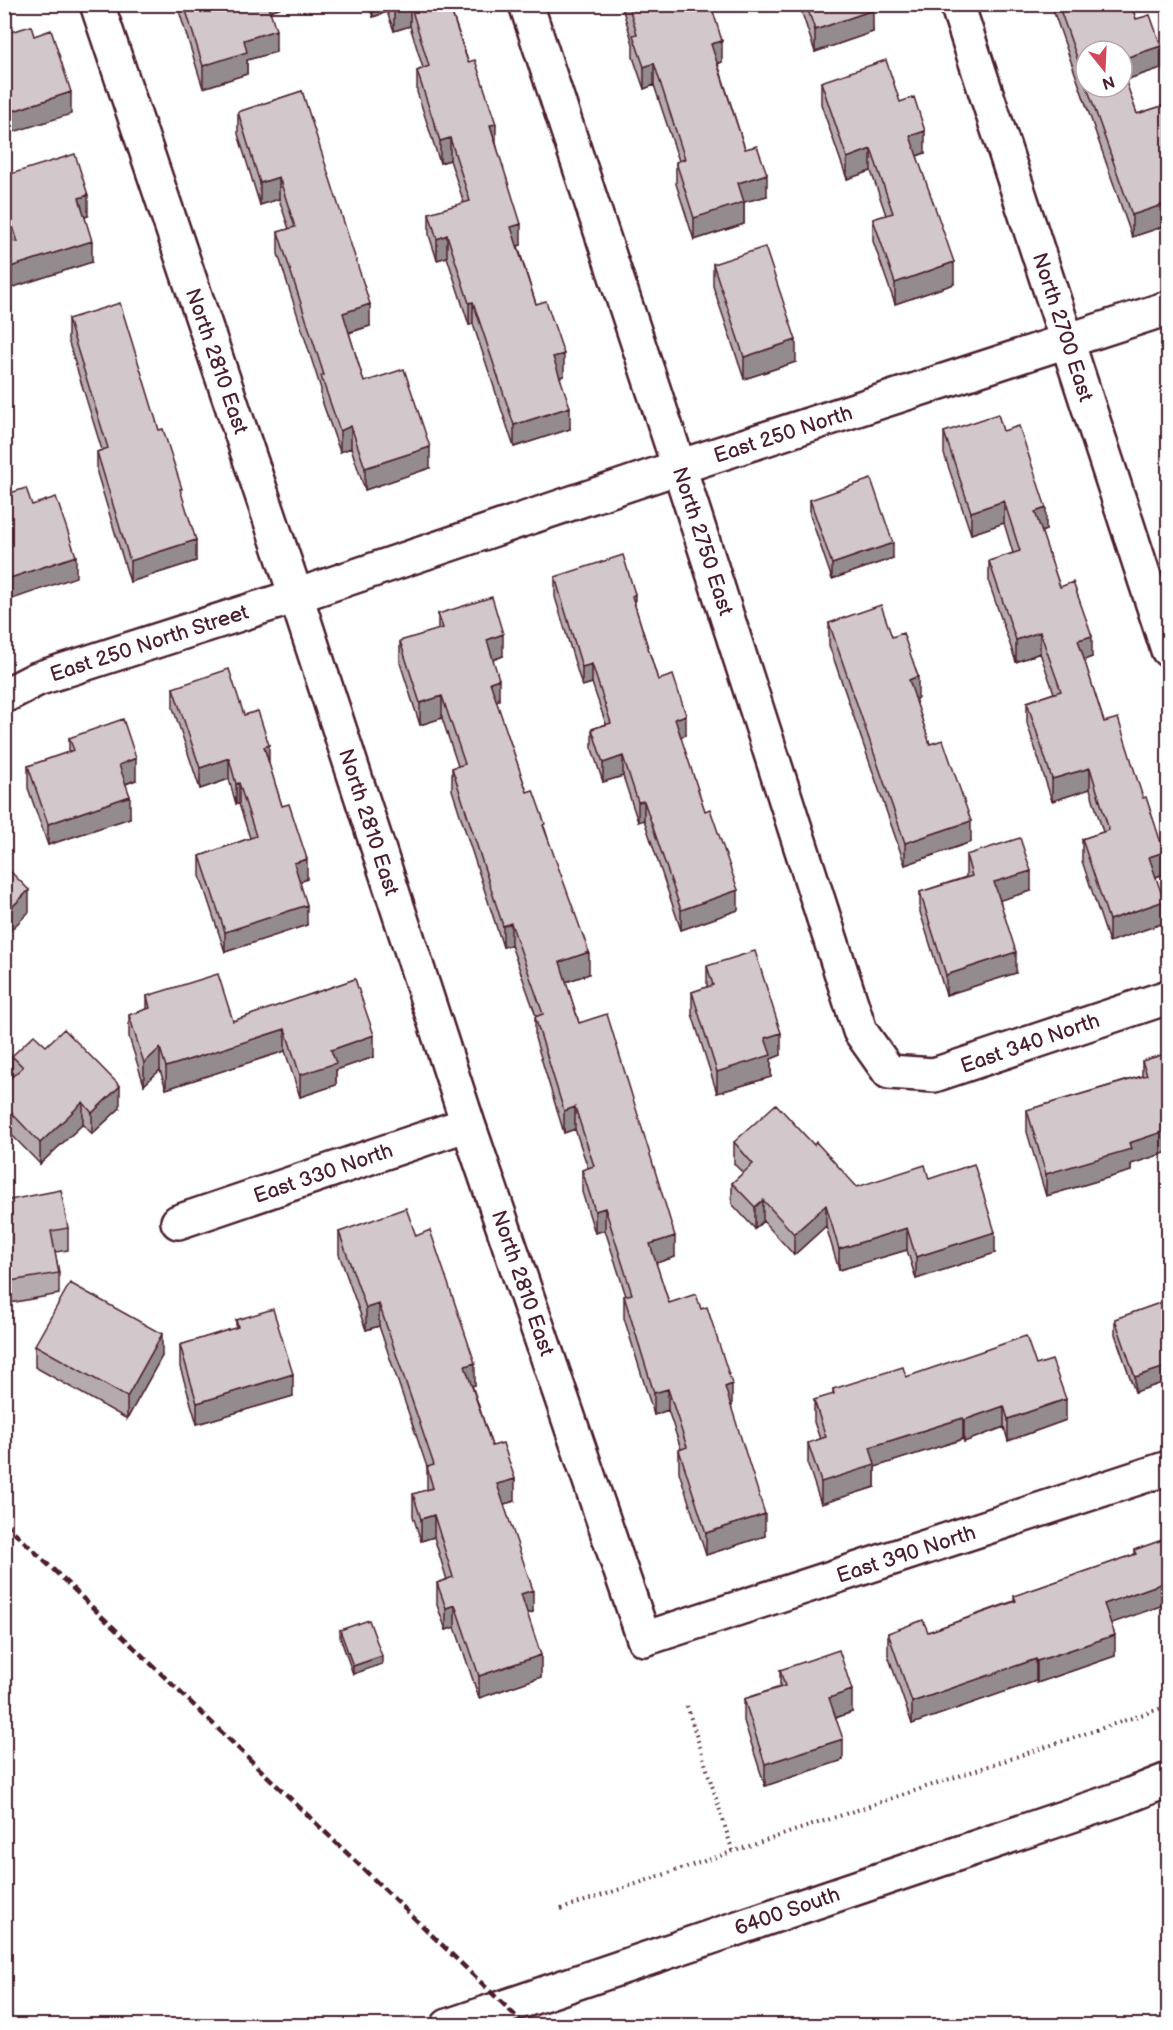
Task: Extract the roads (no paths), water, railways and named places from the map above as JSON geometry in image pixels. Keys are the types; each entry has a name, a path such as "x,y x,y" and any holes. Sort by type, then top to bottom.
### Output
{"street":[{"name":"North 2810 East","path":"97,4 296,596 468,1124 645,1639"},
{"name":"North 2750 East","path":"526,4 679,467 860,1031 889,1072"},
{"name":"North 2700 East","path":"957,4 1168,650"},
{"name":"East 250 North","path":"296,596 679,467 1168,308"},
{"name":"East 250 North Street","path":"4,696 37,679 296,596"},
{"name":"East 340 North","path":"889,1072 934,1076 1168,996"},
{"name":"East 330 North","path":"178,1222 468,1124"},
{"name":"East 390 North","path":"645,1639 1168,1468"},
{"name":"6400 South","path":"448,2025 1125,1797 1168,1780"},
{"name":"6400 South","path":"1125,1797 1168,1791"}],"railway":[{"path":"4,1522 526,2026"}]}
